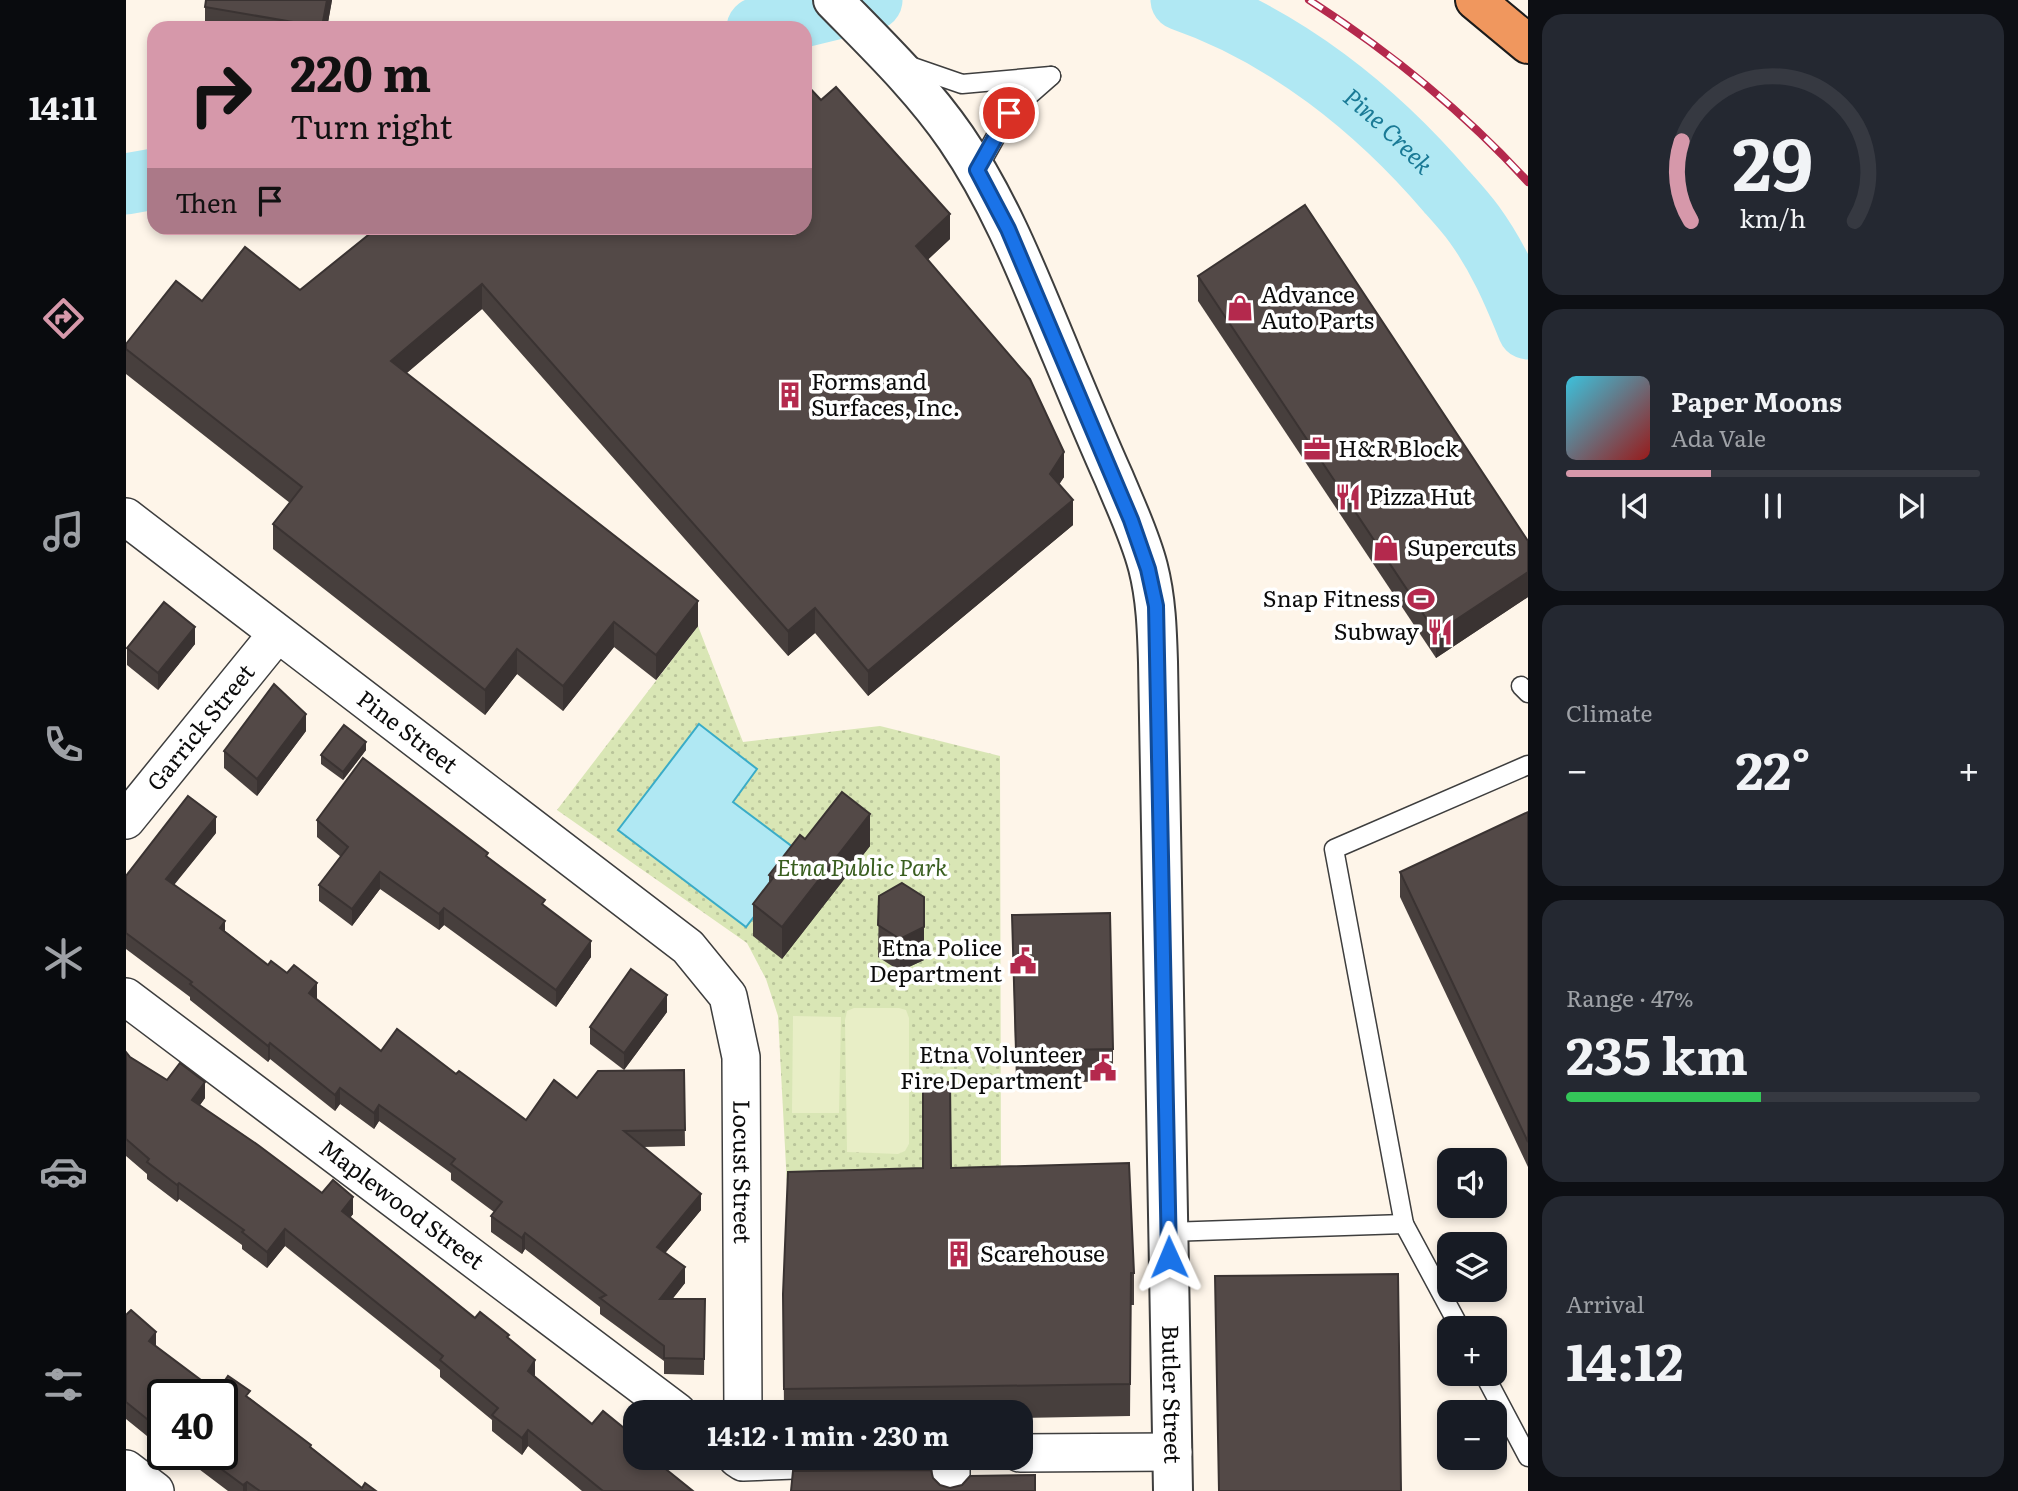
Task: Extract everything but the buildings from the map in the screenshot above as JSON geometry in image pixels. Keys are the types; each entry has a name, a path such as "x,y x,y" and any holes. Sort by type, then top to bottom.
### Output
{"highway":[{"path":"1475,0 1528,44"}],"street":[{"name":"Butler Street","path":"833,0 891,58 939,115 977,170 1008,229 1142,546 1152,588 1156,606 1158,662 1173,1491"},
{"name":"Pine Street","path":"126,517 688,947"},
{"name":"Garrick Street","path":"126,820 277,634"},
{"name":"Locust Street","path":"688,947 728,996 741,1057 743,1400"},
{"name":"Maplewood Street","path":"126,998 661,1400"},
{"path":"1033,1453 1173,1452"},
{"path":"126,1469 155,1491"},
{"path":"951,1470 951,1491"}],"lane":[{"path":"891,58 962,84 1051,76 1009,113 977,170"},
{"path":"1454,1316 1404,1224 1334,849 1528,765"},
{"path":"1168,1232 1404,1224"},
{"path":"1490,1386 1528,1457"}],"green space":[{"name":"Etna Public Park","path":"698,626 743,742 880,726 1000,756 1001,1198 788,1204 778,1016 766,979 747,943 557,810"},
{"path":"854,1008 899,1008 906,1010 909,1018 909,1144 905,1151 898,1154 847,1152 845,1020 847,1011"},
{"path":"793,1016 841,1017 839,1113 792,1113"}],"water":[{"path":"699,724 757,769 733,802 802,854 746,927 618,830"}],"waterway":[{"name":"Pine Creek","path":"786,21 872,0"},
{"name":"Pine Creek","path":"1181,0 1219,15 1292,55 1326,78 1390,132 1419,161 1483,236 1511,288 1528,329"},
{"name":"Pine Creek","path":"126,184 147,180"}],"railway":[{"path":"1309,0 1368,40 1452,107 1528,182"}],"place":[{"name":"Advance Auto Parts","path":"1240,308"},
{"name":"Forms and Surfaces, Inc.","path":"790,395"},
{"name":"H&R Block","path":"1317,449"},
{"name":"Pizza Hut","path":"1348,497"},
{"name":"Supercuts","path":"1386,548"},
{"name":"Snap Fitness","path":"1421,599"},
{"name":"Subway","path":"1440,632"},
{"name":"Etna Police Department","path":"1023,961"},
{"name":"Etna Volunteer Fire Department","path":"1103,1068"},
{"name":"Scarehouse","path":"959,1254"}],"route":[{"path":"1009,113 977,170 1008,229 1142,546 1156,606 1169,1257"}]}
